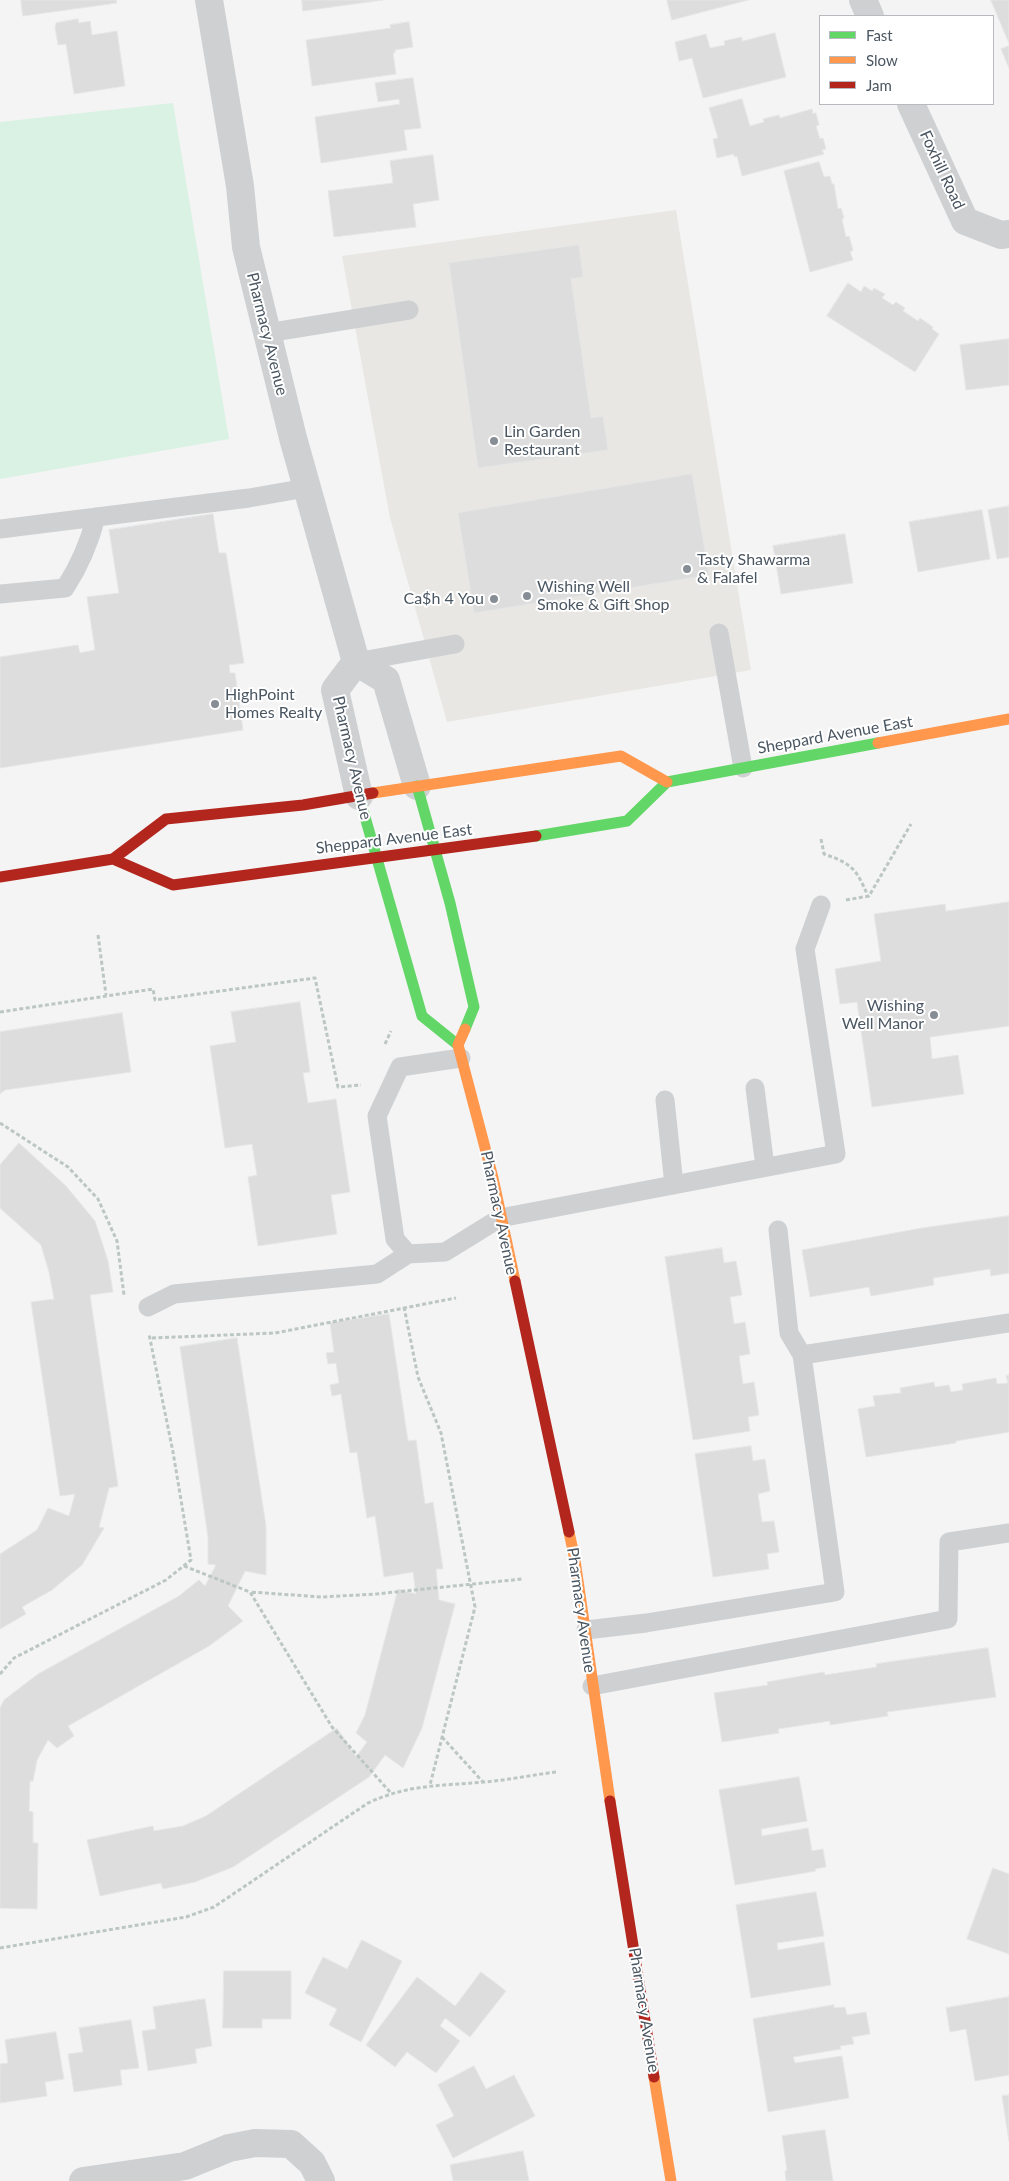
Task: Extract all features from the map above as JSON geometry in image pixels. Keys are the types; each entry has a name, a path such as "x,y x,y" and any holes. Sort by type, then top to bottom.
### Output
{"street":[{"name":"Pharmacy Avenue","path":"209,0 240,186 246,246 306,488 356,662 335,690 360,796 422,1016 460,1052 493,1178 500,1218 575,1560 586,1630 592,1686 671,2181"},
{"path":"863,0 870,15"},
{"name":"Foxhill Road","path":"911,105 965,221 1001,235 1009,234"},
{"path":"356,662 386,680 450,903 474,1007 460,1052"},
{"name":"Sheppard Avenue East","path":"113,860 173,885 324,863 435,851 627,821 667,782 1009,719"},
{"path":"0,877 113,860 166,819 303,805 621,756 667,782"},
{"path":"83,2181 185,2166 229,2148 255,2143 291,2144 312,2163 321,2181"}],"lane":[{"path":"267,333 409,310"},
{"path":"0,529 249,498 306,488"},
{"path":"0,594 65,588 81,563 96,518"},
{"path":"719,632 743,768"},
{"path":"356,662 455,644"},
{"path":"148,1307 174,1294 376,1274 408,1254 445,1252 500,1218 836,1154 805,949 821,905"},
{"path":"408,1254 396,1240 378,1116 400,1067 460,1052"},
{"path":"755,1088 765,1167"},
{"path":"665,1100 674,1185"},
{"path":"586,1630 646,1624 834,1592 802,1355 789,1333 778,1230"},
{"path":"802,1355 1009,1323"},
{"path":"592,1686 948,1619 949,1542 1009,1532"}],"path":[{"path":"821,905 869,896 911,824"},
{"path":"822,839 824,854 841,860 858,873 869,896"},
{"path":"98,935 106,995"},
{"path":"0,1012 153,989 155,1000 315,978 338,1087 364,1085"},
{"path":"0,1123 68,1167 98,1199 117,1241 124,1296"},
{"path":"152,1338 275,1332 456,1298"},
{"path":"404,1307 418,1376 441,1433 475,1606 430,1785"},
{"path":"0,1674 14,1658 166,1580 191,1560 152,1338 146,1329"},
{"path":"184,1566 250,1592 322,1598 522,1579"},
{"path":"250,1592 332,1727 390,1792"},
{"path":"442,1737 484,1782"},
{"path":"0,1948 186,1917 214,1907 368,1802 390,1792 430,1785 484,1782 556,1772"}],"shaded area":[{"path":"676,210 751,670 447,722 390,518 342,256"}],"green space":[{"path":"173,103 229,439 0,479 0,122"}],"building":[{"path":"21,0 116,0 117,3 23,16"},
{"path":"302,0 383,0 303,11"},
{"path":"667,0 748,0 672,20"},
{"path":"991,0 1009,0 1009,43"},
{"path":"78,19 79,23 90,21 92,35 117,31 125,86 74,94 66,44 58,45 55,27 56,23"},
{"path":"409,22 413,47 395,50 395,53 393,53 396,74 312,86 306,40 391,28 390,25"},
{"path":"775,33 786,77 703,98 692,58 679,61 675,42 706,34 710,48 725,45 724,41 742,37 742,41"},
{"path":"1009,46 1009,68 1001,49"},
{"path":"413,78 421,128 404,130 407,150 321,163 315,117 400,104 399,99 378,102 375,83"},
{"path":"742,99 750,126 764,122 763,119 779,115 780,118 812,109 813,114 816,113 819,125 816,126 820,139 823,138 826,149 822,150 824,154 742,176 737,156 734,157 734,154 717,158 713,139 718,138 709,108"},
{"path":"433,155 439,200 413,204 416,227 334,237 328,191 393,183 390,161"},
{"path":"819,162 824,177 830,176 832,184 834,184 838,209 841,208 844,218 842,219 846,237 849,236 853,250 850,252 853,260 810,272 784,171"},
{"path":"579,245 583,277 571,279 591,418 603,416 608,450 478,468 449,263"},
{"path":"848,283 861,292 864,286 872,291 874,288 885,294 882,298 893,305 896,302 905,308 903,311 918,321 920,318 939,334 915,372 827,316"},
{"path":"1009,339 1009,385 966,390 960,345"},
{"path":"692,474 709,575 474,613 458,513"},
{"path":"1009,506 1009,557 997,559 988,510"},
{"path":"982,510 990,559 918,572 909,522"},
{"path":"213,514 219,553 226,553 244,663 229,665 230,673 235,673 243,730 0,768 0,657 78,645 80,653 95,650 87,597 119,593 109,530"},
{"path":"845,534 853,583 781,594 773,546"},
{"name":"Wishing Well Manor","path":"1009,902 1009,1026 930,1037 932,1059 958,1055 964,1094 872,1107 857,1002 840,1004 835,969 881,961 874,914 945,904 946,911"},
{"path":"300,1002 310,1072 303,1073 308,1103 336,1099 350,1192 331,1195 337,1234 258,1246 248,1177 257,1175 252,1144 225,1148 210,1046 236,1042 231,1012"},
{"path":"122,1013 131,1072 5,1090 0,1094 0,1032"},
{"path":"19,1143 66,1186 95,1221 108,1261 113,1292 90,1295 118,1486 109,1488 99,1527 104,1528 82,1565 52,1590 22,1607 26,1614 0,1629 0,1554 37,1530 48,1508 69,1516 75,1494 60,1496 31,1302 54,1299 49,1272 41,1245 0,1208 0,1165"},
{"path":"1009,1216 1009,1273 991,1276 990,1269 933,1278 934,1285 871,1296 869,1287 810,1297 802,1250 922,1228"},
{"path":"722,1248 724,1263 736,1261 742,1295 730,1297 734,1324 745,1322 750,1354 739,1356 743,1384 754,1382 759,1415 748,1417 750,1431 693,1440 665,1257"},
{"path":"389,1314 408,1441 416,1440 425,1504 433,1502 443,1569 436,1569 439,1600 455,1604 422,1728 403,1768 385,1755 369,1777 233,1867 195,1882 163,1889 161,1883 100,1896 87,1840 153,1826 154,1831 183,1826 206,1816 337,1728 356,1757 367,1742 356,1733 365,1715 398,1589 416,1594 413,1572 384,1577 375,1516 367,1518 357,1452 350,1453 341,1394 332,1396 330,1385 339,1383 336,1363 328,1364 326,1353 334,1352 330,1323"},
{"path":"237,1338 266,1526 266,1575 245,1571 228,1606 243,1621 209,1646 68,1726 74,1736 57,1748 48,1740 37,1760 33,1781 30,1781 29,1811 33,1812 33,1843 38,1843 37,1909 0,1908 0,1708 4,1700 38,1674 179,1596 199,1580 205,1586 216,1565 208,1564 208,1537 180,1347"},
{"path":"1009,1375 1009,1432 956,1441 956,1443 866,1457 858,1409 875,1406 873,1396 901,1393 900,1388 934,1382 935,1387 949,1385 951,1392 963,1390 962,1384 996,1378 997,1384 1008,1383 1006,1376"},
{"path":"751,1446 753,1461 765,1459 770,1491 758,1494 762,1522 774,1521 779,1552 767,1554 769,1569 713,1577 695,1454"},
{"path":"988,1648 996,1697 887,1712 888,1716 830,1725 830,1721 778,1729 779,1733 722,1742 714,1693 768,1685 767,1682 824,1672 825,1675 877,1667 876,1664"},
{"path":"799,1777 807,1821 761,1829 762,1836 808,1828 812,1851 823,1849 826,1867 815,1869 816,1871 735,1885 719,1790"},
{"path":"993,1868 1009,1874 1009,1954 967,1939"},
{"path":"816,1892 824,1936 777,1943 778,1950 824,1942 831,1985 751,1998 736,1905"},
{"path":"362,1940 402,1961 361,2042 329,2025 337,2009 305,1993 323,1957 347,1969"},
{"path":"224,1971 291,1971 291,2019 262,2019 262,2028 223,2028"},
{"path":"481,1972 506,1991 470,2037 445,2018 440,2026 460,2041 436,2073 407,2052 395,2067 366,2045 417,1977 455,2006"},
{"path":"1009,1997 1009,2075 975,2081 966,2029 950,2032 946,2008"},
{"path":"205,1999 212,2046 195,2049 197,2063 148,2071 142,2031 156,2029 153,2007"},
{"path":"834,2005 834,2008 845,2007 847,2015 866,2012 870,2034 852,2037 854,2044 840,2046 841,2049 793,2057 795,2063 842,2056 849,2098 768,2112 753,2019"},
{"path":"131,2020 139,2068 120,2070 122,2085 74,2092 68,2054 83,2052 79,2028"},
{"path":"56,2032 64,2079 45,2082 47,2096 0,2103 0,2064 8,2063 5,2040"},
{"path":"474,2066 486,2089 514,2075 535,2116 453,2158 436,2125 454,2116 438,2085"},
{"path":"1009,2095 1009,2141 1002,2096"},
{"path":"825,2130 833,2181 786,2181 785,2171 787,2170 782,2136"},
{"path":"523,2151 529,2181 453,2181 450,2165"}],"traffic: fast":[{"path":"536,836 627,821 667,782 878,743"},
{"path":"417,786 450,903 474,1007 465,1029"},
{"path":"359,796 422,1016 458,1045"}],"traffic: slow":[{"path":"878,743 1009,719"},
{"path":"373,793 621,756 667,782"},
{"path":"465,1029 458,1045 493,1178 515,1281"},
{"path":"569,1532 575,1560 610,1801"},
{"path":"654,2077 671,2181"}],"traffic: jam":[{"path":"0,877 113,859 166,819 303,805 373,793"},
{"path":"113,859 173,885 536,836"},
{"path":"515,1281 569,1532"},
{"path":"610,1801 654,2077"}],"place":[{"name":"Lin Garden Restaurant","path":"494,441"},
{"name":"Tasty Shawarma & Falafel","path":"687,569"},
{"name":"Wishing Well Smoke & Gift Shop","path":"527,596"},
{"name":"Ca$h 4 You","path":"494,599"},
{"name":"HighPoint Homes Realty","path":"215,704"},
{"name":"Wishing Well Manor","path":"934,1015"}]}
